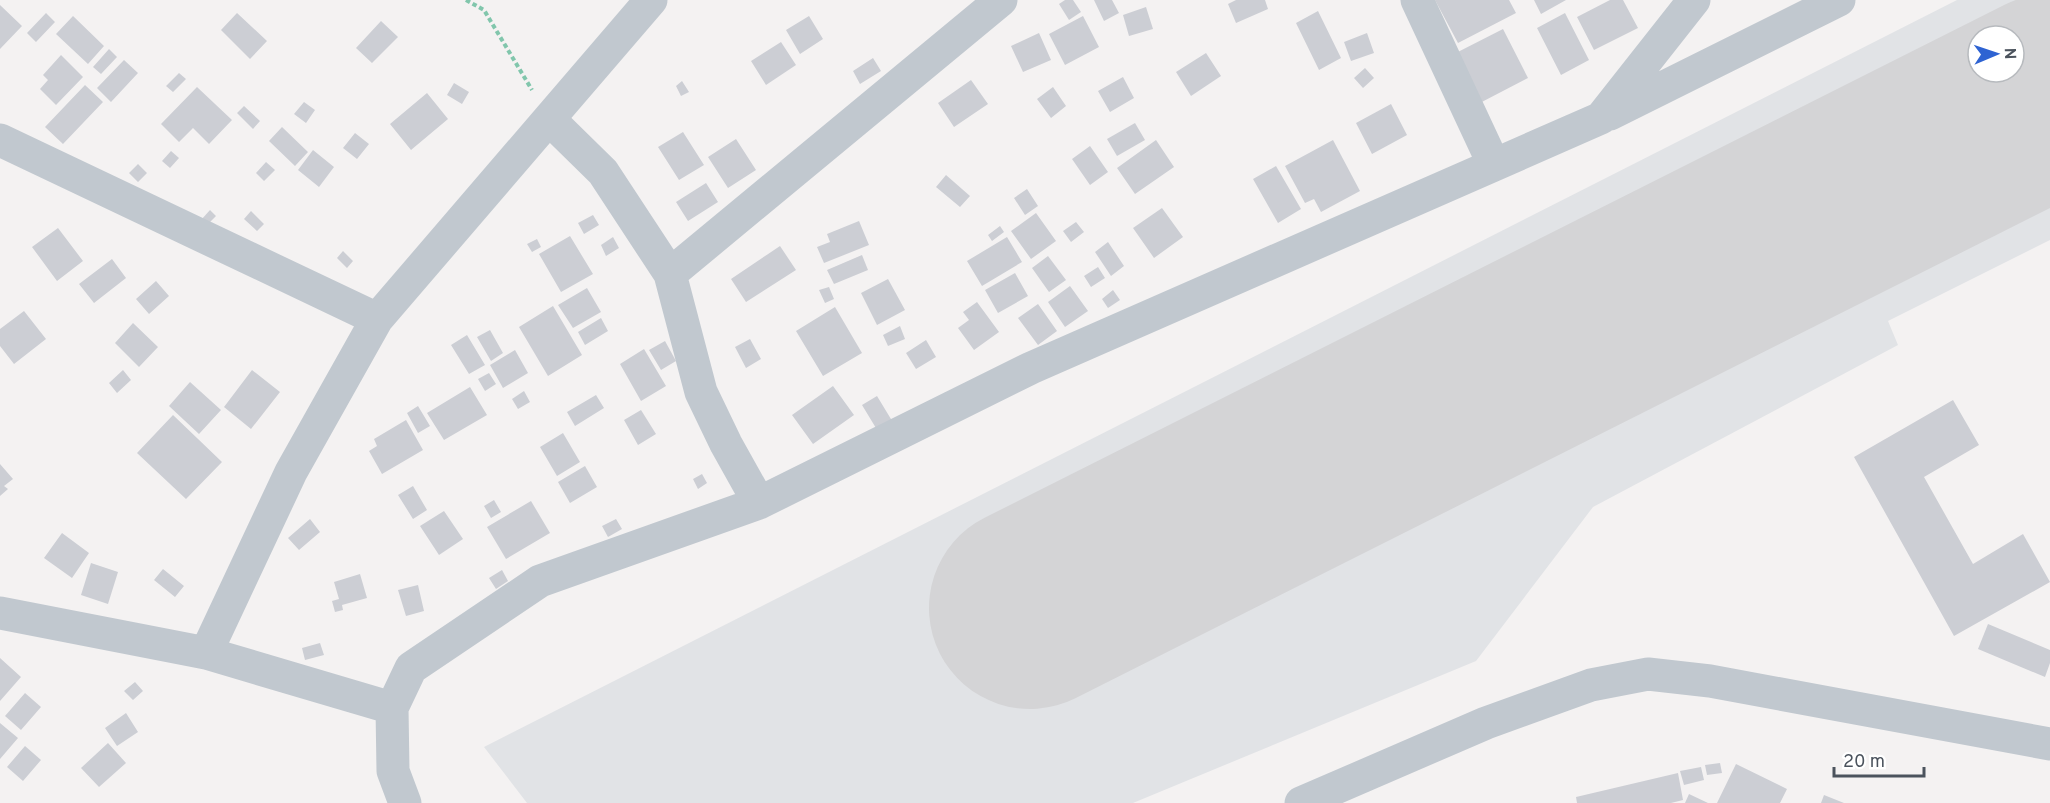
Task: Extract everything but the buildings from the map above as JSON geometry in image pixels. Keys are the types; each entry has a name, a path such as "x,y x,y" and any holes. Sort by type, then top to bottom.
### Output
{"street":[{"path":"206,653 291,472 377,319 651,0"},
{"path":"670,274 1001,0"},
{"path":"1417,0 1494,165"},
{"path":"1601,118 1694,0"},
{"path":"405,803 393,771 393,708 411,668 540,581 759,502 1031,368 1601,118 1839,0"},
{"path":"549,119 603,172 670,274 701,392 726,444 759,502"},
{"path":"0,140 377,319"},
{"path":"0,613 206,653 393,708"},
{"path":"1301,803 1507,716 1591,685 1648,674 1710,681 2050,744"}],"path":[{"path":"466,0 484,10 549,119"}],"shaded area":[{"path":"1957,0 2050,0 2050,240 1888,321 1898,345 1593,507 1476,661 1133,803 527,803 484,747"}],"runway":[{"path":"1030,608 2050,95"}]}
